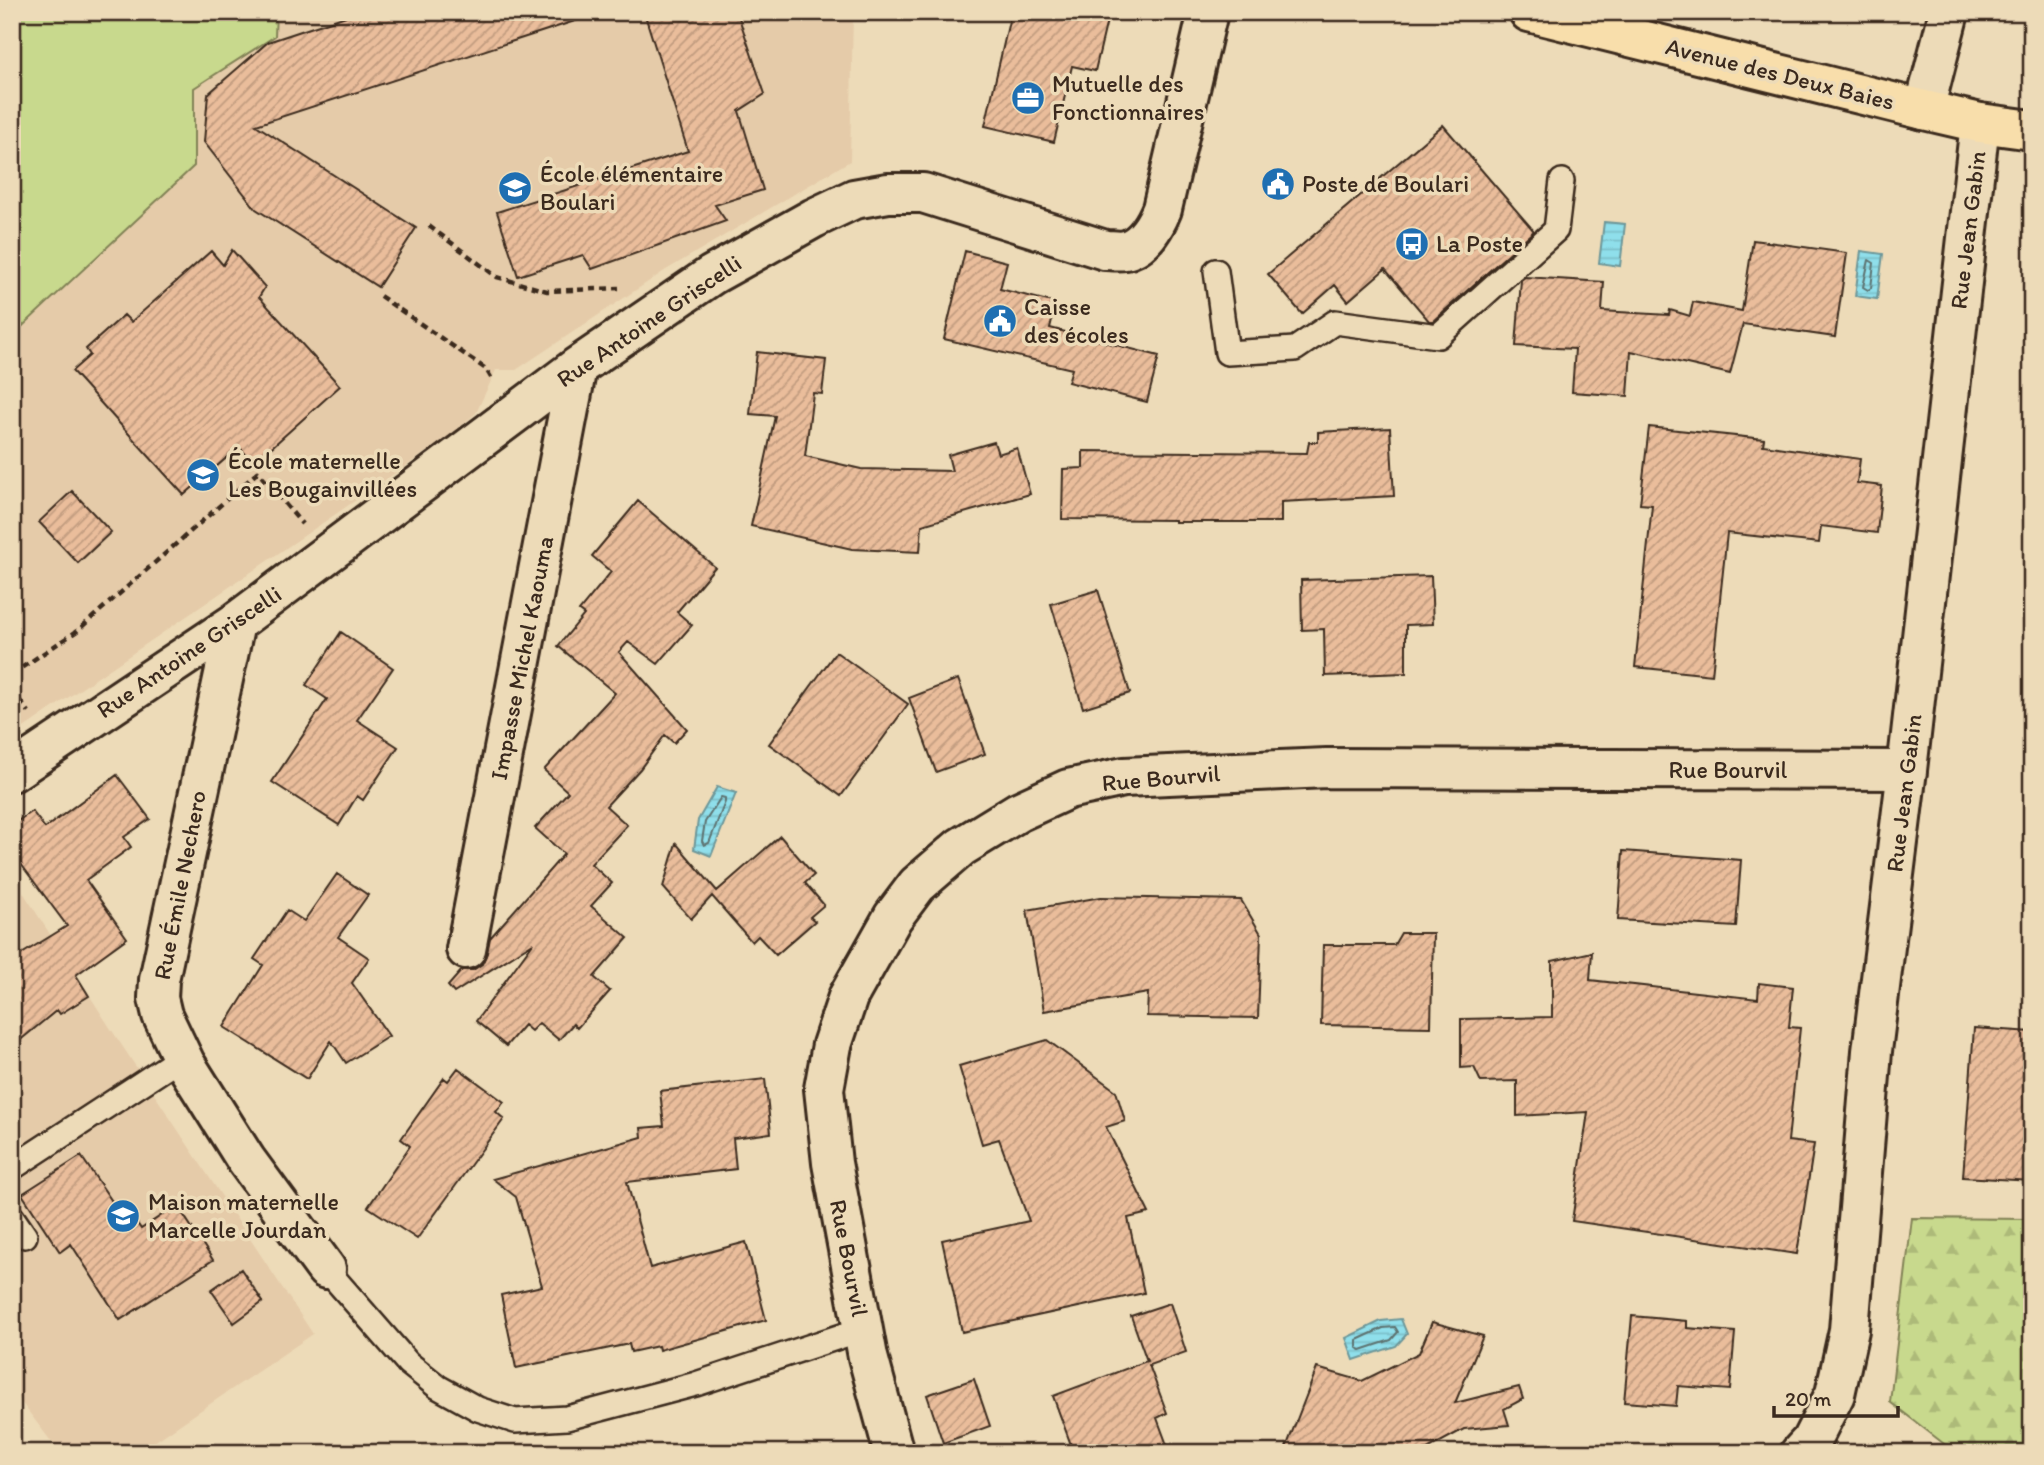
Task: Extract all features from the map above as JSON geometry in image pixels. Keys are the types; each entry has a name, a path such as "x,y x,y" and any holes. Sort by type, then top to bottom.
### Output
{"main road":[{"name":"Avenue des Deux Baies","path":"1529,12 1924,110 1980,123 2032,130"}],"street":[{"name":"Rue Antoine Griscelli","path":"12,772 234,623 577,367 712,275 814,218 854,199 888,193 923,193 1105,250 1128,250 1156,225 1162,209 1208,12"},
{"path":"1924,110 1949,12"},
{"name":"Rue Jean Gabin","path":"1800,1453 1811,1441 1835,1394 1849,1331 1871,1051 1907,770 1980,123"},
{"name":"Impasse Michel Kaouma","path":"466,949 577,367"},
{"name":"Rue Émile Nechero","path":"234,623 159,980 158,998 162,1015 183,1057 246,1160 326,1269"},
{"name":"Rue Bourvil","path":"894,1453 868,1357 832,1163 824,1089 832,1045 848,997 893,917 917,885 961,847 1017,812 1068,789 1138,776 1327,768 1907,770"}],"lane":[{"path":"1216,271 1227,353 1295,349 1335,322 1438,336 1556,230 1562,181"},
{"path":"12,1168 183,1057"},
{"path":"326,1269 408,1363 438,1387 478,1409 515,1421 567,1418 696,1384 863,1329"}],"path":[{"path":"380,296 486,369 495,386"},
{"path":"12,674 77,631 258,471 304,526"},
{"path":"12,691 35,720"}],"shaded area":[{"path":"276,12 853,12 850,161 666,270 516,370 496,370 476,413 448,437 12,736 12,336 194,166 194,88 275,36"},
{"name":"Maison maternelle Marcelle Jourdan","path":"12,875 313,1334 138,1453 60,1453 12,1390"}],"green space":[{"path":"12,12 276,12 275,36 194,88 194,166 12,336"},
{"path":"1912,1218 2032,1219 2032,1453 1949,1453 1952,1450 1890,1402"}],"water":[{"path":"1604,222 1625,224 1620,266 1599,263"},
{"path":"1861,251 1883,254 1877,299 1855,296"},
{"path":"717,787 736,793 711,856 694,849 698,820"},
{"path":"1401,1319 1407,1334 1396,1346 1354,1360 1346,1338 1381,1321"}],"building":[{"path":"358,12 580,12 581,19 256,125 416,228 378,287 256,209 204,142 208,94 268,42"},
{"path":"644,12 737,12 765,94 739,111 763,190 715,205 726,221 592,269 583,255 518,276 497,212 688,151"},
{"name":"Mutuelle des Fonctionnaires","path":"1011,12 1109,12 1095,71 1072,66 1054,142 985,126"},
{"path":"1443,125 1534,231 1433,321 1429,321 1385,269 1348,301 1335,285 1302,314 1268,274"},
{"path":"1753,240 1847,253 1835,337 1743,324 1730,374 1631,351 1628,396 1572,392 1575,349 1516,346 1521,280 1525,277 1604,282 1602,311 1669,315 1670,310 1690,316 1693,302 1742,311"},
{"path":"232,250 265,287 259,297 340,386 254,463 239,447 184,495 72,371 90,355 86,349 124,315 131,322 211,251 223,265"},
{"path":"965,251 1007,262 1000,289 1056,303 1050,328 1159,356 1147,402 1068,382 1072,369 944,339"},
{"path":"757,352 826,360 822,394 813,393 805,456 861,469 952,471 948,455 994,442 998,454 1017,448 1030,494 922,525 920,552 852,549 751,526 775,416 750,414"},
{"path":"1649,427 1764,439 1763,445 1860,459 1857,483 1882,486 1877,533 1821,526 1819,543 1727,533 1712,675 1635,667 1652,505 1640,504"},
{"path":"1390,428 1394,496 1281,502 1281,522 1062,519 1063,469 1083,468 1083,451 1307,453 1309,442 1318,442 1318,432"},
{"path":"72,491 111,532 78,563 39,522"},
{"path":"638,501 715,567 677,612 692,625 658,664 628,642 619,652 687,729 674,743 665,735 640,769 606,806 627,825 591,864 612,883 591,906 628,938 594,977 610,991 577,1028 573,1024 559,1040 539,1023 531,1031 524,1025 506,1046 476,1021 533,943 454,993 448,986 462,970 473,970 482,964 490,938 564,854 535,828 568,792 544,770 615,693 558,646 584,615 579,611 611,572 592,556"},
{"path":"1431,576 1433,624 1406,625 1406,673 1325,676 1324,629 1302,630 1301,580"},
{"path":"1098,590 1130,693 1083,708 1051,604"},
{"path":"341,632 393,668 357,720 398,747 363,800 357,796 339,825 272,782 327,699 306,685"},
{"path":"836,652 908,704 841,796 769,744"},
{"path":"958,679 985,754 936,772 909,698"},
{"path":"117,775 150,819 124,837 131,847 86,880 127,938 76,975 89,996 60,1014 57,1010 12,1047 12,960 67,926 12,852 12,825 32,811 45,828"},
{"path":"780,836 814,875 805,883 824,905 810,917 815,921 776,955 758,936 752,942 712,896 691,919 663,887 676,843 717,891"},
{"path":"1623,851 1741,860 1736,927 1618,920"},
{"path":"337,874 368,895 338,937 369,958 352,983 389,1036 346,1063 331,1041 307,1079 224,1027 263,965 254,959 287,910 304,921"},
{"path":"1101,897 1241,900 1261,934 1258,1018 1147,1016 1148,993 1044,1011 1027,910"},
{"path":"1401,933 1433,933 1431,1027 1321,1025 1323,945 1394,945"},
{"path":"1592,952 1590,980 1758,999 1759,983 1793,987 1789,1027 1800,1028 1788,1141 1814,1144 1797,1254 1572,1221 1588,1112 1517,1116 1517,1081 1481,1082 1474,1067 1461,1068 1461,1019 1552,1017 1552,961"},
{"path":"1974,1028 2032,1032 2032,1181 1963,1177"},
{"path":"1047,1040 1116,1091 1125,1121 1106,1127 1149,1213 1128,1218 1144,1293 962,1332 942,1240 1029,1221 999,1139 982,1144 959,1066"},
{"path":"458,1068 504,1102 496,1112 504,1119 417,1239 368,1207 410,1146 401,1139 444,1078 448,1081"},
{"path":"765,1079 771,1133 733,1138 736,1169 627,1182 650,1268 746,1242 766,1320 659,1350 658,1346 631,1352 629,1344 516,1368 501,1295 542,1286 516,1197 493,1179 642,1137 641,1128 664,1126 660,1091"},
{"path":"81,1156 116,1207 123,1202 141,1229 177,1205 213,1260 120,1320 71,1244 60,1252 22,1194"},
{"path":"241,1269 263,1302 234,1323 211,1290"},
{"path":"1170,1303 1186,1352 1149,1365 1167,1413 1157,1418 1170,1453 1074,1453 1053,1396 1147,1361 1131,1316"},
{"path":"1632,1316 1687,1321 1687,1328 1735,1332 1730,1390 1678,1386 1676,1406 1624,1402"},
{"path":"1432,1322 1483,1336 1455,1403 1519,1387 1523,1399 1504,1409 1509,1425 1464,1429 1420,1453 1284,1453 1317,1368 1362,1381 1419,1353"},
{"path":"974,1379 990,1426 943,1443 927,1395"}],"place":[{"name":"Mutuelle des Fonctionnaires","path":"1028,98"},
{"name":"Poste de Boulari","path":"1278,184"},
{"name":"École élémentaire Boulari","path":"515,188"},
{"name":"La Poste","path":"1412,244"},
{"name":"Caisse des écoles","path":"1000,321"},
{"name":"École maternelle Les Bougainvillées","path":"203,475"},
{"name":"Maison maternelle Marcelle Jourdan","path":"123,1216"}]}
